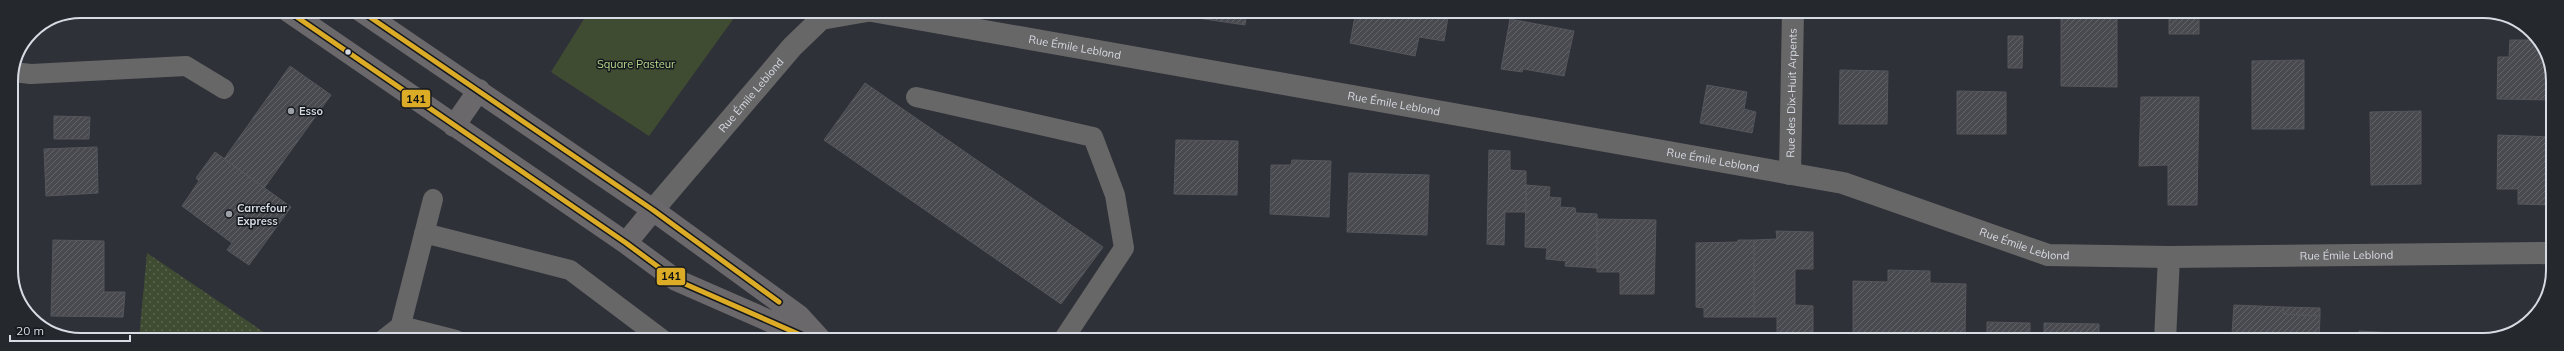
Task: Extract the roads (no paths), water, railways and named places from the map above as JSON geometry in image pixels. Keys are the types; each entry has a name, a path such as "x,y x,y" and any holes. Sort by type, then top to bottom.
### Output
{"main road":[{"path":"298,18 626,243 676,280 797,333"},
{"path":"371,18 653,210 799,316 815,333"},
{"path":"454,126 479,90"},
{"path":"626,243 653,210"}],"street":[{"name":"Rue Émile Leblond","path":"653,210 818,18"},
{"name":"Rue Émile Leblond","path":"911,18 1843,184 2048,255 2169,257 2546,253"},
{"name":"Rue des Dix-Huit Arpents","path":"1790,174 1793,18"},
{"path":"2165,333 2169,257"}],"lane":[{"path":"19,73 31,74 186,66 224,89"},
{"path":"916,97 1093,137 1115,195 1124,248 1068,333"},
{"path":"399,333 433,199"},
{"path":"424,233 570,270 654,333"}],"place":[{"name":"Esso","path":"291,111"},
{"name":"Carrefour Express","path":"229,214"}],"park label":[{"name":"Square Pasteur","path":"636,64"}]}
